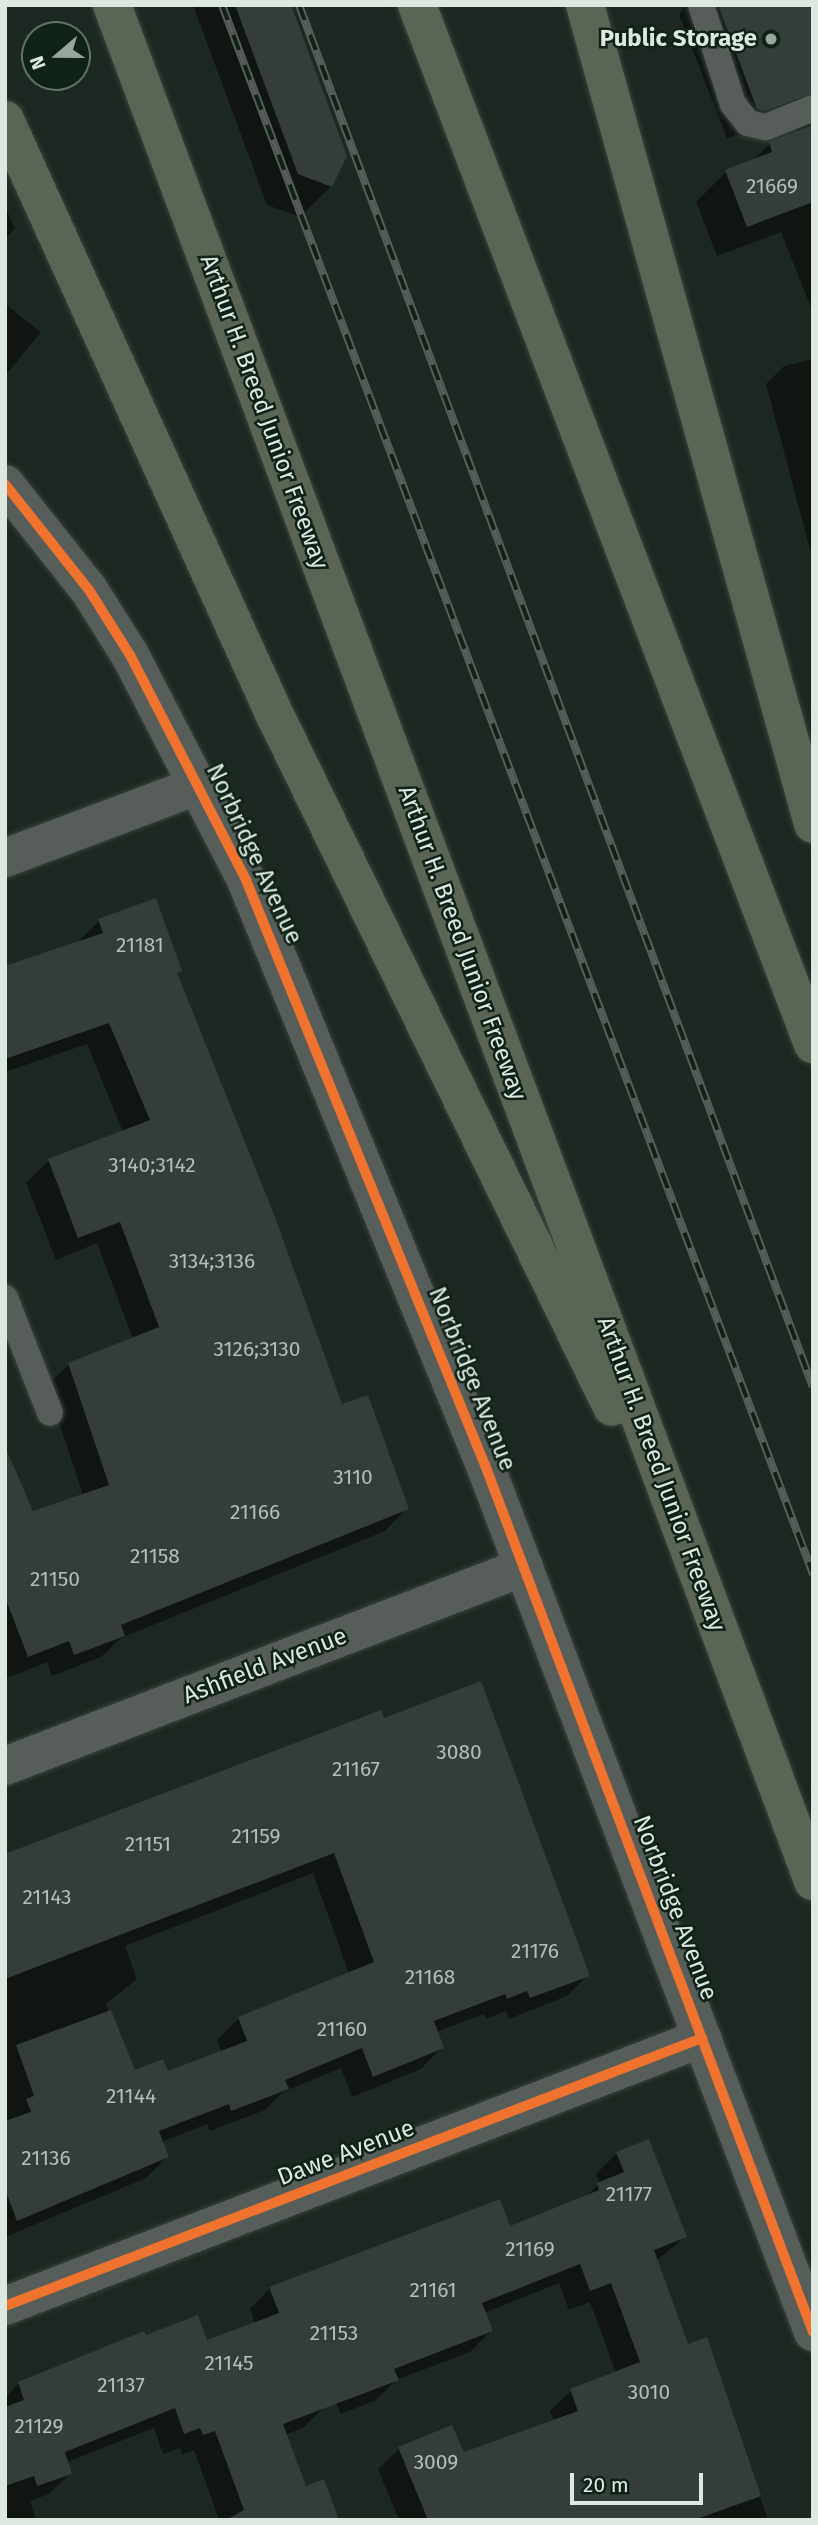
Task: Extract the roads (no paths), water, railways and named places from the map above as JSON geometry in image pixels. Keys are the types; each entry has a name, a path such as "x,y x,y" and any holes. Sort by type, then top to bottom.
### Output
{"highway":[{"name":"Arthur H. Breed Junior Freeway","path":"112,5 813,1881"},
{"path":"418,5 813,1044"},
{"path":"585,5 813,824"},
{"path":"5,120 272,709 713,1614"}],"street":[{"name":"Norbridge Avenue","path":"5,484 117,633 199,785 285,967 524,1567 813,2332"},
{"path":"5,858 199,785"},
{"name":"Ashfield Avenue","path":"5,1766 524,1567"},
{"name":"Dawe Avenue","path":"5,2306 702,2038"}],"lane":[{"path":"701,5 733,104 748,123 766,127 813,108"},
{"path":"5,1298 50,1413"}],"railway":[{"path":"222,5 813,1574"},
{"path":"299,5 813,1387"}],"place":[{"name":"Public Storage","path":"771,39"}]}
